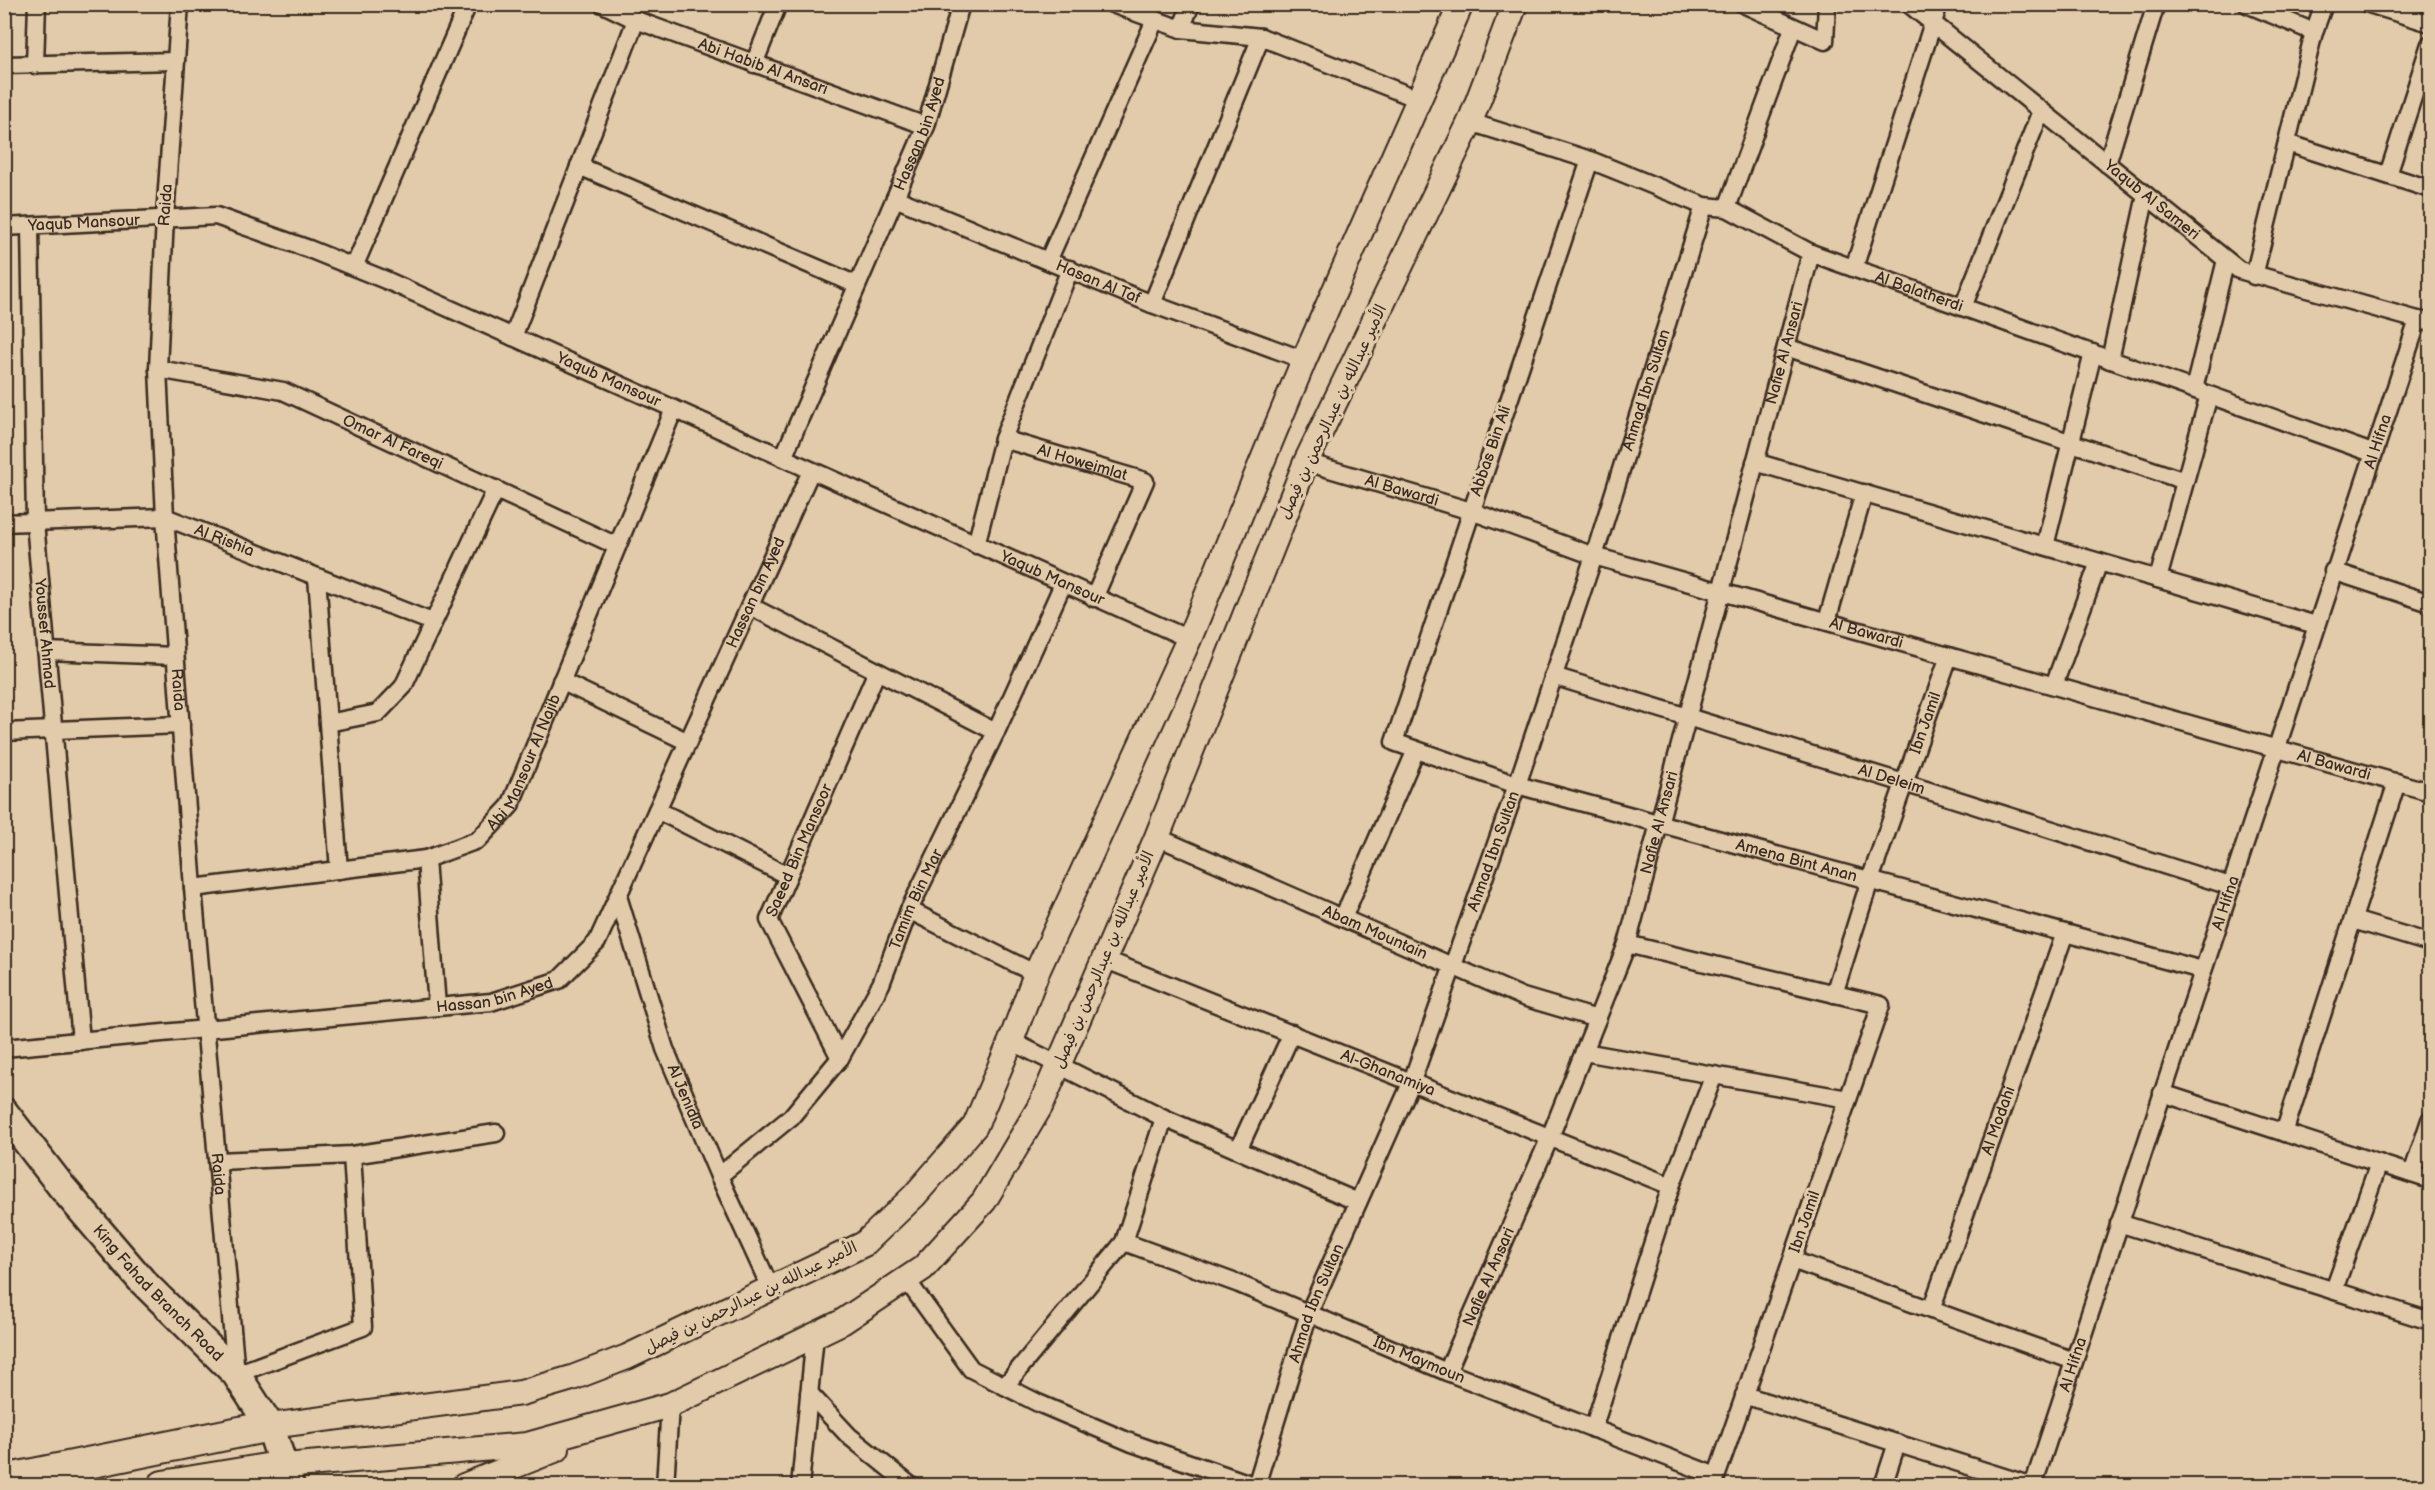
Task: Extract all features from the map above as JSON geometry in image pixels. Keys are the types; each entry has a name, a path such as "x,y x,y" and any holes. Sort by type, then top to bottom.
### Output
{"highway":[{"path":"4,1480 270,1426"},
{"path":"163,1485 288,1476"}],"main road":[{"name":"الأمير عبدالله بن عبدالرحمن بن فيصل","path":"270,1426 467,1401 532,1390 627,1357 864,1244 914,1196 975,1126 1036,974 1189,639 1304,360 1461,4"},
{"name":"الأمير عبدالله بن عبدالرحمن بن فيصل","path":"288,1476 527,1444 670,1405 842,1322 923,1268 984,1201 1041,1105 1157,837 1306,462 1470,122 1515,4"},
{"name":"King Fahad Branch Road","path":"4,1112 60,1186 142,1281 236,1374 270,1426 288,1476"},
{"path":"464,1485 670,1405"}],"street":[{"path":"35,64 37,4"},
{"name":"Raida","path":"180,4 165,217 158,369 165,517 193,888 236,1374"},
{"path":"354,267 468,4"},
{"name":"Abi Habib Al Ansari","path":"603,4 636,20 926,126"},
{"path":"754,64 778,4"},
{"name":"Hassan bin Ayed","path":"783,458 926,126 961,4"},
{"path":"1112,4 1181,29 1261,37 1418,99"},
{"path":"1181,29 1191,4"},
{"path":"1743,4 1825,41 1827,4"},
{"name":"Yaqub Al Sameri","path":"1909,4 2239,270 2424,321"},
{"path":"1854,268 1939,4"},
{"path":"2107,164 2156,4"},
{"path":"2247,4 2314,32"},
{"path":"2254,276 2314,32 2324,4"},
{"path":"2369,4 2430,23"},
{"path":"513,337 636,20"},
{"path":"1048,261 1155,20"},
{"path":"1727,208 1793,28"},
{"path":"1152,304 1261,37"},
{"path":"2388,175 2430,44"},
{"path":"4,65 176,61"},
{"path":"1964,308 2041,111"},
{"name":"Al Balatherdi","path":"1470,122 1590,160 1704,206 1727,208 1811,253 2372,453"},
{"path":"2287,143 2430,189"},
{"name":"Abbas Bin Ali","path":"1394,742 1590,160"},
{"path":"579,166 857,285"},
{"path":"2110,360 2146,195"},
{"name":"Hasan Al Taf","path":"895,198 1152,304 1304,360"},
{"name":"Ahmad Ibn Sultan","path":"1256,1485 1309,1313 1412,1081 1516,785 1594,556 1704,206"},
{"name":"Yaqub Mansour","path":"4,227 216,216 354,267 1189,639"},
{"name":"Youssef Ahmad","path":"30,226 35,522 81,1041"},
{"name":"Nafie Al Ansari","path":"1447,1372 1551,1137 1627,944 1811,253"},
{"path":"2158,579 2185,481 2226,260"},
{"path":"976,544 1003,439 1070,269"},
{"name":"Al Hifna","path":"2032,1485 2372,453 2424,321"},
{"path":"1786,346 2185,481"},
{"path":"2045,546 2093,353"},
{"name":"Omar Al Fareqi","path":"158,369 283,391 617,546"},
{"name":"Abi Mansour Al Najib","path":"193,888 426,859 478,840 510,806 674,410"},
{"name":"Al Howeimlat","path":"1003,439 1145,481 1094,598"},
{"name":"Al Bawardi","path":"1306,462 1471,511 1594,556 2397,782 2430,788"},
{"path":"1755,462 2316,625"},
{"name":"Hassan bin Ayed","path":"4,1048 491,1002 559,980 597,942 810,471"},
{"path":"328,723 378,713 403,687 496,489"},
{"path":"1827,621 1864,493"},
{"name":"Al Rishia","path":"4,523 165,517 432,622"},
{"path":"2054,686 2099,562"},
{"path":"2333,571 2430,603"},
{"path":"317,577 339,870"},
{"name":"Tamim Bin Mar","path":"719,1176 791,1117 840,1058 881,984 909,910 996,732 1063,584"},
{"path":"750,606 996,732"},
{"path":"46,651 175,656"},
{"name":"Ibn Jamil","path":"1834,994 1870,880 1949,656"},
{"name":"Saeed Bin Mansoor","path":"840,1058 769,920 877,670"},
{"name":"Al Deleim","path":"1553,676 2230,886"},
{"path":"561,681 688,742"},
{"path":"4,732 54,732 181,725"},
{"name":"Amena Bint Anan","path":"1394,742 1516,785 2202,970"},
{"path":"1343,918 1416,750"},
{"path":"2284,1133 2397,782"},
{"path":"657,810 788,876"},
{"name":"Abam Mountain","path":"1157,837 1523,997 1597,1019"},
{"path":"426,859 437,1007"},
{"name":"Al Jenidla","path":"618,896 665,1049 719,1176 771,1289"},
{"path":"909,910 1036,974"},
{"path":"2352,920 2430,943"},
{"name":"Al Modahi","path":"1931,1310 2065,933"},
{"name":"Ibn Jamil","path":"1627,944 1881,1005 1714,1481"},
{"name":"Al-Ghanamiya","path":"1104,959 1671,1186"},
{"path":"1238,1150 1292,1033"},
{"path":"1011,1041 1164,1118 1358,1202"},
{"path":"1584,1052 1848,1099"},
{"path":"1593,1428 1671,1186 1714,1075"},
{"path":"2162,1093 2430,1180"},
{"path":"1005,1386 1124,1242 1164,1118"},
{"path":"2412,1174 2430,1120"},
{"path":"218,1161 352,1155 496,1133"},
{"path":"236,1374 363,1327 352,1155"},
{"path":"2334,1290 2379,1163"},
{"path":"2119,1222 2430,1321"},
{"name":"Ibn Maymoun","path":"1124,1242 1239,1284 1447,1372 1593,1428 1714,1481"},
{"path":"1792,1260 2074,1361"},
{"path":"906,1279 971,1369 1038,1403 1132,1443 1256,1485"},
{"path":"800,1485 815,1335"},
{"path":"809,1393 849,1436 911,1485"},
{"path":"1744,1395 2032,1485"},
{"path":"665,1485 670,1405"},
{"path":"1882,1485 1897,1443"}]}
